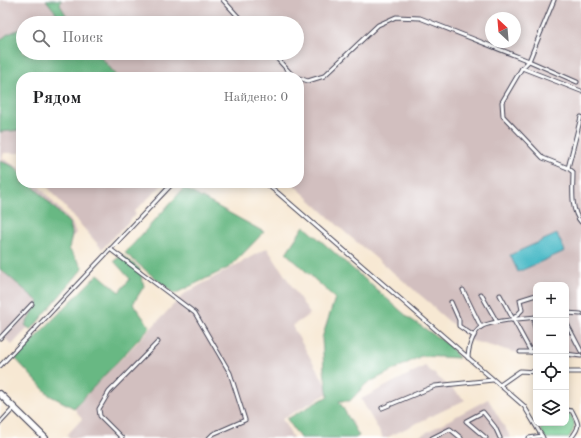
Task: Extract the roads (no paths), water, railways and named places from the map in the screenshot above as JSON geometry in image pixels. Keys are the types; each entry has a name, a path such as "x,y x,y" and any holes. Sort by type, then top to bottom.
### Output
{"street":[{"path":"0,394 45,438"}],"lane":[{"path":"223,0 238,16"},
{"path":"554,0 529,61 522,68 502,102 503,116 543,158 568,168 573,172 572,200 581,222"},
{"path":"304,80 308,81 324,76 378,25 396,17 420,18 529,61 577,82"},
{"path":"278,60 289,72"},
{"path":"522,68 581,91"},
{"path":"568,168 581,117"},
{"path":"0,366 168,188"},
{"path":"272,188 524,406 533,420"},
{"path":"110,249 195,313 230,373 245,420 213,434 209,438"},
{"path":"463,290 481,327"},
{"path":"481,294 497,322"},
{"path":"500,295 512,320 531,352 520,352"},
{"path":"512,320 522,310 520,300 533,296"},
{"path":"451,302 459,320 459,326 474,336"},
{"path":"0,338 32,304"},
{"path":"569,312 580,315"},
{"path":"468,358 468,349 474,336 481,327 497,322 533,316"},
{"path":"569,328 581,351"},
{"path":"122,438 100,416 99,409 109,392 158,342"},
{"path":"569,354 581,356"},
{"path":"500,385 520,371 533,372"},
{"path":"569,372 581,372"},
{"path":"382,408 435,386 493,380"},
{"path":"0,423 14,408"},
{"path":"569,410 572,411 578,422 577,431 571,438"},
{"path":"486,438 466,421 483,412 495,427 500,438"},
{"path":"529,438 542,437 536,426"},
{"path":"432,438 450,429 461,438"}],"water":[{"path":"557,234 565,251 518,272 510,255"}]}
